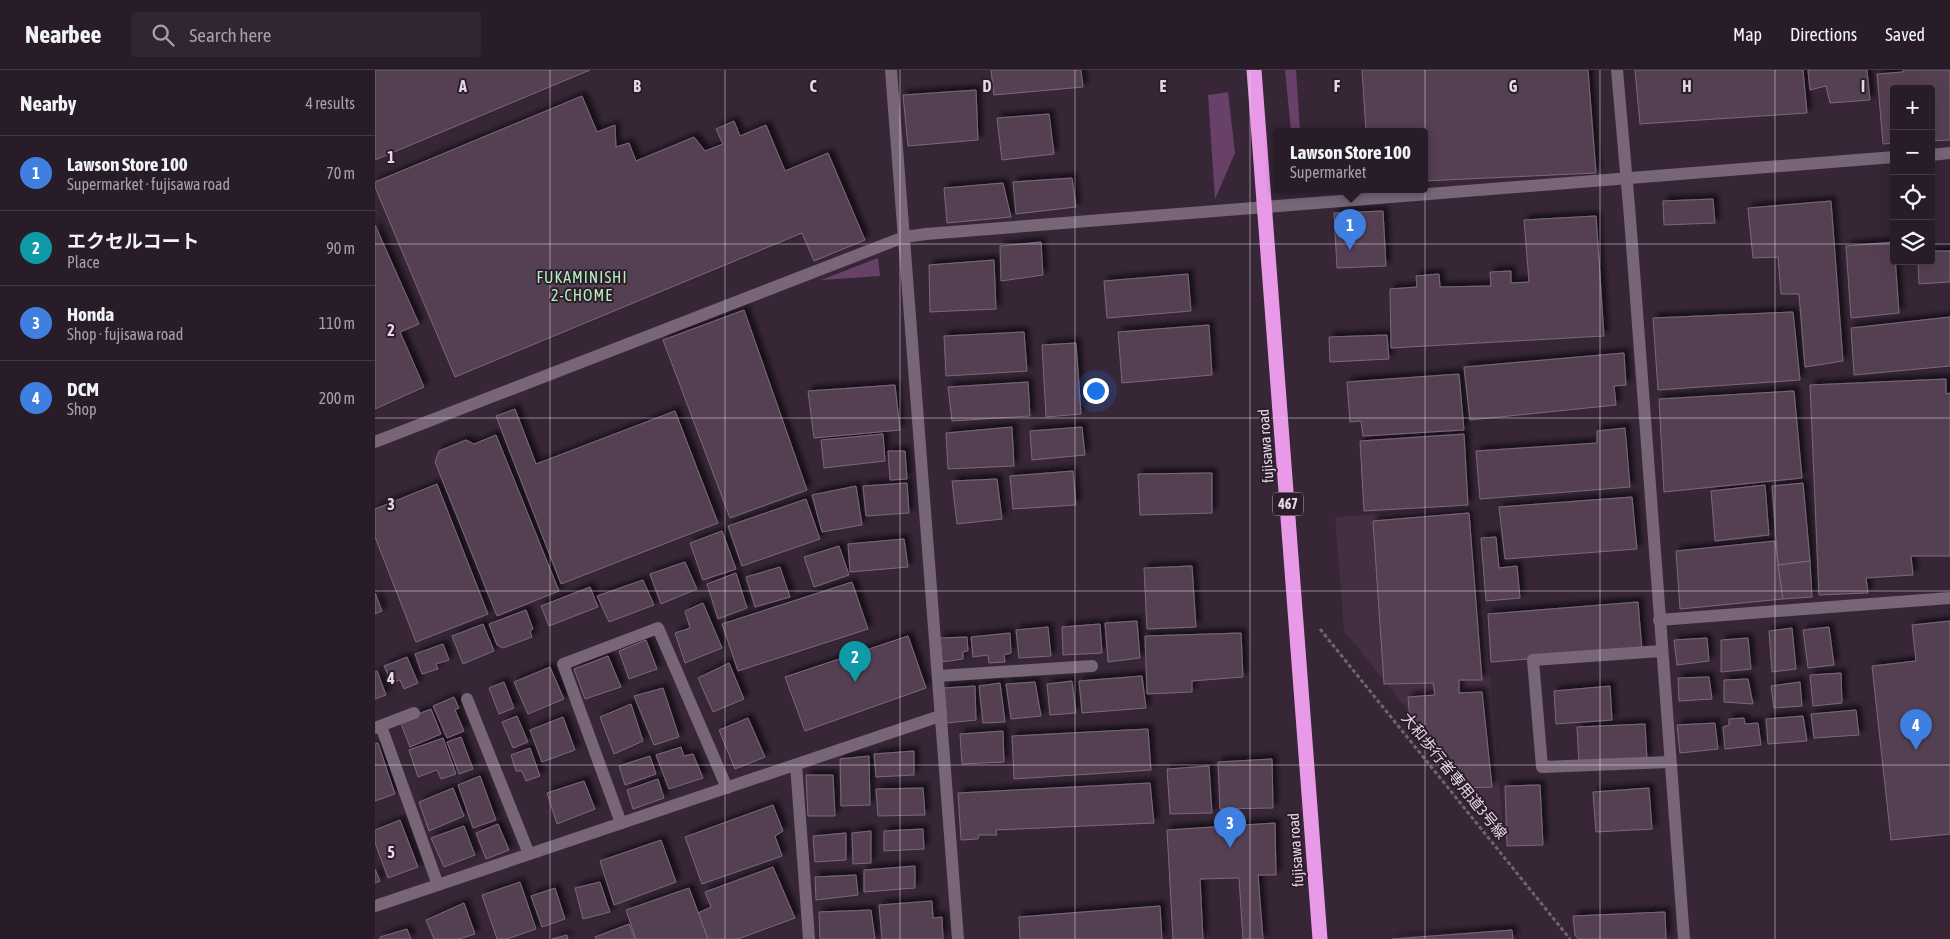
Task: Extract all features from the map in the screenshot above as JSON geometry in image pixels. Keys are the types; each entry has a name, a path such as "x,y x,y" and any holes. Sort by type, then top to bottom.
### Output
{"highway":[{"name":"fujisawa road","path":"1255,70 1320,939"}],"street":[{"path":"891,70 958,939"},
{"path":"1617,70 1684,939"},
{"path":"1935,154 1950,153"},
{"path":"375,442 904,237 935,233 1890,158"},
{"path":"1659,620 1950,598"},
{"path":"621,823 563,664 657,628 727,788"},
{"path":"1661,651 1533,660 1542,767 1670,762"},
{"path":"938,676 1092,666"},
{"path":"467,699 529,854"},
{"path":"414,713 378,727 438,885"},
{"path":"375,906 940,716"},
{"path":"796,765 809,939"}],"path":[{"name":"大和歩行者専用道3号線","path":"1320,628 1570,939"}],"shaded area":[{"path":"1285,70 1296,70 1300,128 1291,128"},
{"path":"1228,92 1235,153 1215,199 1208,95"},
{"path":"878,258 880,276 821,280"},
{"path":"1475,508 1503,827 1344,631 1335,517"}],"building":[{"path":"375,70 590,70 375,160"},
{"path":"991,70 1081,70 1083,87 994,95"},
{"path":"1362,70 1588,70 1596,173 1428,181 1428,128 1366,128"},
{"path":"1635,70 1803,70 1807,113 1640,124"},
{"path":"1808,70 1867,70 1870,100 1830,103 1826,86 1810,90"},
{"path":"1903,70 1950,70 1950,140 1935,141 1935,85 1890,85 1890,143 1883,144 1877,74 1903,72"},
{"path":"976,90 978,140 908,146 903,95"},
{"path":"582,96 597,132 615,125 616,147 629,143 636,161 694,137 705,151 723,144 716,129 734,121 740,136 766,125 785,171 828,153 865,240 814,261 802,233 455,377 375,187 375,182"},
{"path":"1049,114 1054,154 1002,160 997,118"},
{"path":"1072,178 1076,207 1016,214 1013,182"},
{"path":"1003,183 1011,217 947,223 944,188"},
{"path":"1713,199 1715,223 1664,225 1663,201"},
{"path":"1831,201 1843,361 1805,367 1799,294 1781,294 1778,257 1753,258 1748,208"},
{"path":"1383,211 1386,266 1337,268 1334,213"},
{"path":"1596,216 1604,336 1391,348 1390,289 1417,287 1416,276 1439,274 1440,287 1491,286 1490,272 1511,271 1511,283 1529,282 1524,220"},
{"path":"375,225 419,324 400,332 424,387 375,409"},
{"path":"1041,242 1043,275 1001,281 1000,246"},
{"path":"1890,242 1890,265 1896,265 1899,313 1851,318 1846,246"},
{"path":"1935,251 1950,251 1950,282 1919,284 1918,265 1935,265"},
{"path":"994,260 996,309 930,312 929,265"},
{"path":"1188,274 1191,311 1107,318 1104,281"},
{"path":"744,310 807,490 730,518 663,340"},
{"path":"1793,312 1800,380 1658,390 1653,318"},
{"path":"1950,317 1950,366 1854,375 1851,328"},
{"path":"1209,325 1212,375 1122,383 1118,332"},
{"path":"1024,332 1027,371 946,376 944,336"},
{"path":"1387,335 1389,359 1330,362 1329,337"},
{"path":"1076,343 1081,414 1046,417 1042,345"},
{"path":"1624,353 1626,385 1614,386 1616,405 1470,420 1464,367"},
{"path":"1459,374 1464,430 1363,436 1361,421 1350,422 1347,382"},
{"path":"1946,379 1946,394 1950,393 1950,556 1911,556 1913,575 1866,578 1868,593 1819,595 1810,385"},
{"path":"1028,382 1030,416 952,421 948,387"},
{"path":"895,385 900,430 814,438 808,391"},
{"path":"1794,391 1802,478 1664,492 1659,399"},
{"path":"515,409 536,464 675,411 718,523 561,584 496,416"},
{"path":"1012,427 1014,466 948,469 946,433"},
{"path":"1082,427 1085,455 1032,460 1030,431"},
{"path":"1625,428 1630,487 1480,499 1476,451 1597,443 1597,431"},
{"path":"883,434 885,461 824,468 821,440"},
{"path":"1464,434 1468,505 1364,511 1360,441"},
{"path":"496,435 559,591 497,616 435,462 439,451 466,440 474,444"},
{"path":"888,451 905,451 907,479 890,480"},
{"path":"1073,471 1076,505 1013,509 1010,476"},
{"path":"1212,473 1212,513 1140,515 1138,474"},
{"path":"997,479 1002,519 957,524 952,481"},
{"path":"907,483 909,513 866,516 863,486"},
{"path":"1803,483 1810,561 1778,565 1772,486"},
{"path":"437,484 488,614 416,642 375,537 375,509"},
{"path":"1765,485 1769,535 1715,541 1711,491"},
{"path":"856,486 862,525 822,532 812,495"},
{"path":"1632,497 1637,549 1505,559 1499,507"},
{"path":"806,499 820,539 742,566 728,526"},
{"path":"1469,513 1482,680 1459,680 1459,693 1482,692 1492,787 1461,788 1410,720 1408,697 1435,695 1433,683 1384,684 1373,521"},
{"path":"722,531 736,569 703,580 690,543"},
{"path":"1496,537 1499,568 1517,566 1520,598 1486,601 1481,538"},
{"path":"904,539 908,567 850,572 848,544"},
{"path":"1775,541 1783,599 1680,609 1676,551"},
{"path":"839,546 849,575 814,587 804,557"},
{"path":"1810,561 1812,597 1783,599 1778,565"},
{"path":"685,562 697,589 661,604 650,574"},
{"path":"1192,566 1196,627 1147,629 1144,568"},
{"path":"780,567 790,597 755,607 746,577"},
{"path":"736,573 747,608 718,619 707,584"},
{"path":"643,580 654,605 609,622 597,596"},
{"path":"852,582 868,629 738,671 722,624"},
{"path":"590,587 598,607 549,626 541,606"},
{"path":"375,593 382,611 375,614"},
{"path":"1638,602 1642,650 1491,662 1488,614"},
{"path":"703,603 722,648 685,663 675,633 690,628 685,611"},
{"path":"526,610 533,629 530,631 532,637 503,648 497,645 489,624"},
{"path":"1137,621 1140,658 1108,662 1105,623"},
{"path":"1950,621 1950,834 1891,840 1872,666 1916,661 1912,625"},
{"path":"483,624 494,651 463,664 452,636"},
{"path":"1100,624 1102,653 1063,655 1062,627"},
{"path":"1048,627 1051,656 1019,658 1016,630"},
{"path":"1829,627 1834,665 1808,668 1803,630"},
{"path":"1792,628 1796,669 1772,672 1769,631"},
{"path":"1010,633 1011,653 1004,655 1005,662 989,663 988,655 973,657 971,637"},
{"path":"1241,633 1243,677 1192,681 1192,692 1147,694 1145,636"},
{"path":"908,636 926,688 805,731 785,677"},
{"path":"967,637 968,651 963,652 963,659 942,662 940,638"},
{"path":"1707,638 1709,661 1677,665 1674,640"},
{"path":"1748,638 1751,669 1721,672 1721,640"},
{"path":"646,640 657,669 629,679 619,651"},
{"path":"443,644 449,660 436,664 438,669 422,674 415,654"},
{"path":"608,656 621,687 585,699 574,669"},
{"path":"407,657 418,683 404,689 400,680 392,683 384,666"},
{"path":"729,663 744,699 713,712 698,678"},
{"path":"550,667 564,699 528,714 514,682"},
{"path":"377,671 386,695 375,699 375,672"},
{"path":"1841,673 1842,703 1813,706 1810,675"},
{"path":"1142,676 1146,708 1082,713 1079,681"},
{"path":"1709,677 1712,699 1679,701 1678,678"},
{"path":"1748,679 1753,704 1724,702 1724,680"},
{"path":"1072,681 1076,713 1050,715 1047,684"},
{"path":"504,682 514,708 499,714 489,688"},
{"path":"1035,682 1041,716 1011,719 1006,684"},
{"path":"1800,682 1802,706 1774,708 1771,686"},
{"path":"1000,683 1005,722 983,723 979,686"},
{"path":"975,686 976,720 947,723 944,688"},
{"path":"1610,686 1612,720 1556,724 1554,691"},
{"path":"663,688 679,737 654,745 634,696"},
{"path":"454,697 459,708 455,710 464,731 447,738 433,706"},
{"path":"631,704 643,741 614,754 600,717"},
{"path":"431,709 441,734 410,747 400,721"},
{"path":"1856,710 1859,735 1814,738 1811,714"},
{"path":"517,716 528,742 513,748 502,722"},
{"path":"1803,716 1807,741 1768,744 1766,719"},
{"path":"563,717 575,750 542,762 530,730"},
{"path":"748,718 765,757 735,769 719,730"},
{"path":"1744,718 1745,724 1758,723 1761,745 1725,749 1723,727 1729,725 1729,719"},
{"path":"1715,723 1718,749 1680,753 1677,725"},
{"path":"1645,724 1647,759 1579,764 1577,727"},
{"path":"1148,729 1151,770 1014,779 1012,736"},
{"path":"1003,731 1004,762 962,764 960,734"},
{"path":"461,737 473,769 459,774 447,742"},
{"path":"443,738 456,774 441,779 437,770 418,777 409,750"},
{"path":"378,743 395,794 375,801 375,744"},
{"path":"681,747 684,756 693,754 703,778 669,789 656,755"},
{"path":"530,748 540,776 526,781 522,771 516,771 511,755"},
{"path":"914,751 914,775 876,777 874,754"},
{"path":"650,756 656,774 625,785 619,766"},
{"path":"869,756 870,805 841,806 840,759"},
{"path":"1272,759 1273,808 1220,809 1218,762"},
{"path":"1209,766 1212,813 1170,814 1167,769"},
{"path":"806,775 833,775 835,816 808,816"},
{"path":"480,776 496,820 473,828 458,785"},
{"path":"658,779 664,798 633,809 627,790"},
{"path":"584,781 595,809 557,824 547,793"},
{"path":"1150,783 1154,823 996,830 997,835 979,835 978,839 961,840 958,793"},
{"path":"1540,785 1543,845 1507,846 1505,786"},
{"path":"453,788 464,816 429,831 419,802"},
{"path":"923,788 925,815 878,816 876,789"},
{"path":"1649,788 1652,829 1596,832 1593,792"},
{"path":"773,805 783,831 775,836 782,856 702,884 685,837"},
{"path":"400,820 418,867 388,878 375,843 375,830"},
{"path":"1275,823 1276,875 1258,875 1263,939 1243,939 1239,878 1200,879 1203,939 1173,939 1167,830"},
{"path":"498,824 509,850 486,859 476,833"},
{"path":"464,826 475,855 444,867 431,838"},
{"path":"923,829 924,849 884,851 884,831"},
{"path":"871,831 871,863 853,864 852,833"},
{"path":"846,833 846,860 815,862 813,836"},
{"path":"661,840 676,882 614,905 600,861"},
{"path":"915,866 915,888 864,892 864,870"},
{"path":"773,867 795,918 738,939 708,939 698,913 711,907 705,892"},
{"path":"375,869 380,881 375,883"},
{"path":"856,875 858,895 816,900 815,877"},
{"path":"520,882 536,929 507,939 497,939 482,895"},
{"path":"600,882 610,912 583,919 575,888"},
{"path":"555,888 565,919 542,927 531,896"},
{"path":"689,888 708,939 636,939 626,910"},
{"path":"932,901 933,918 942,917 943,939 882,939 879,905"},
{"path":"464,903 475,934 459,939 434,939 426,920"},
{"path":"1160,906 1162,939 1020,939 1019,917"},
{"path":"871,910 875,939 820,939 819,912"},
{"path":"1665,912 1666,939 1578,939 1575,935 1573,916"},
{"path":"629,924 635,939 596,939 595,937"},
{"path":"407,929 411,939 380,939 380,937"},
{"path":"1512,930 1513,939 1392,939"},
{"path":"567,935 568,939 552,939"}],"place":[{"name":"Lawson Store 100","path":"1350,250"},
{"name":"エクセルコート","path":"855,682"},
{"name":"DCM","path":"1916,750"},
{"name":"Honda","path":"1230,848"}],"district":[{"name":"FUKAMINISHI 2-CHOME","path":"582,286"}]}
